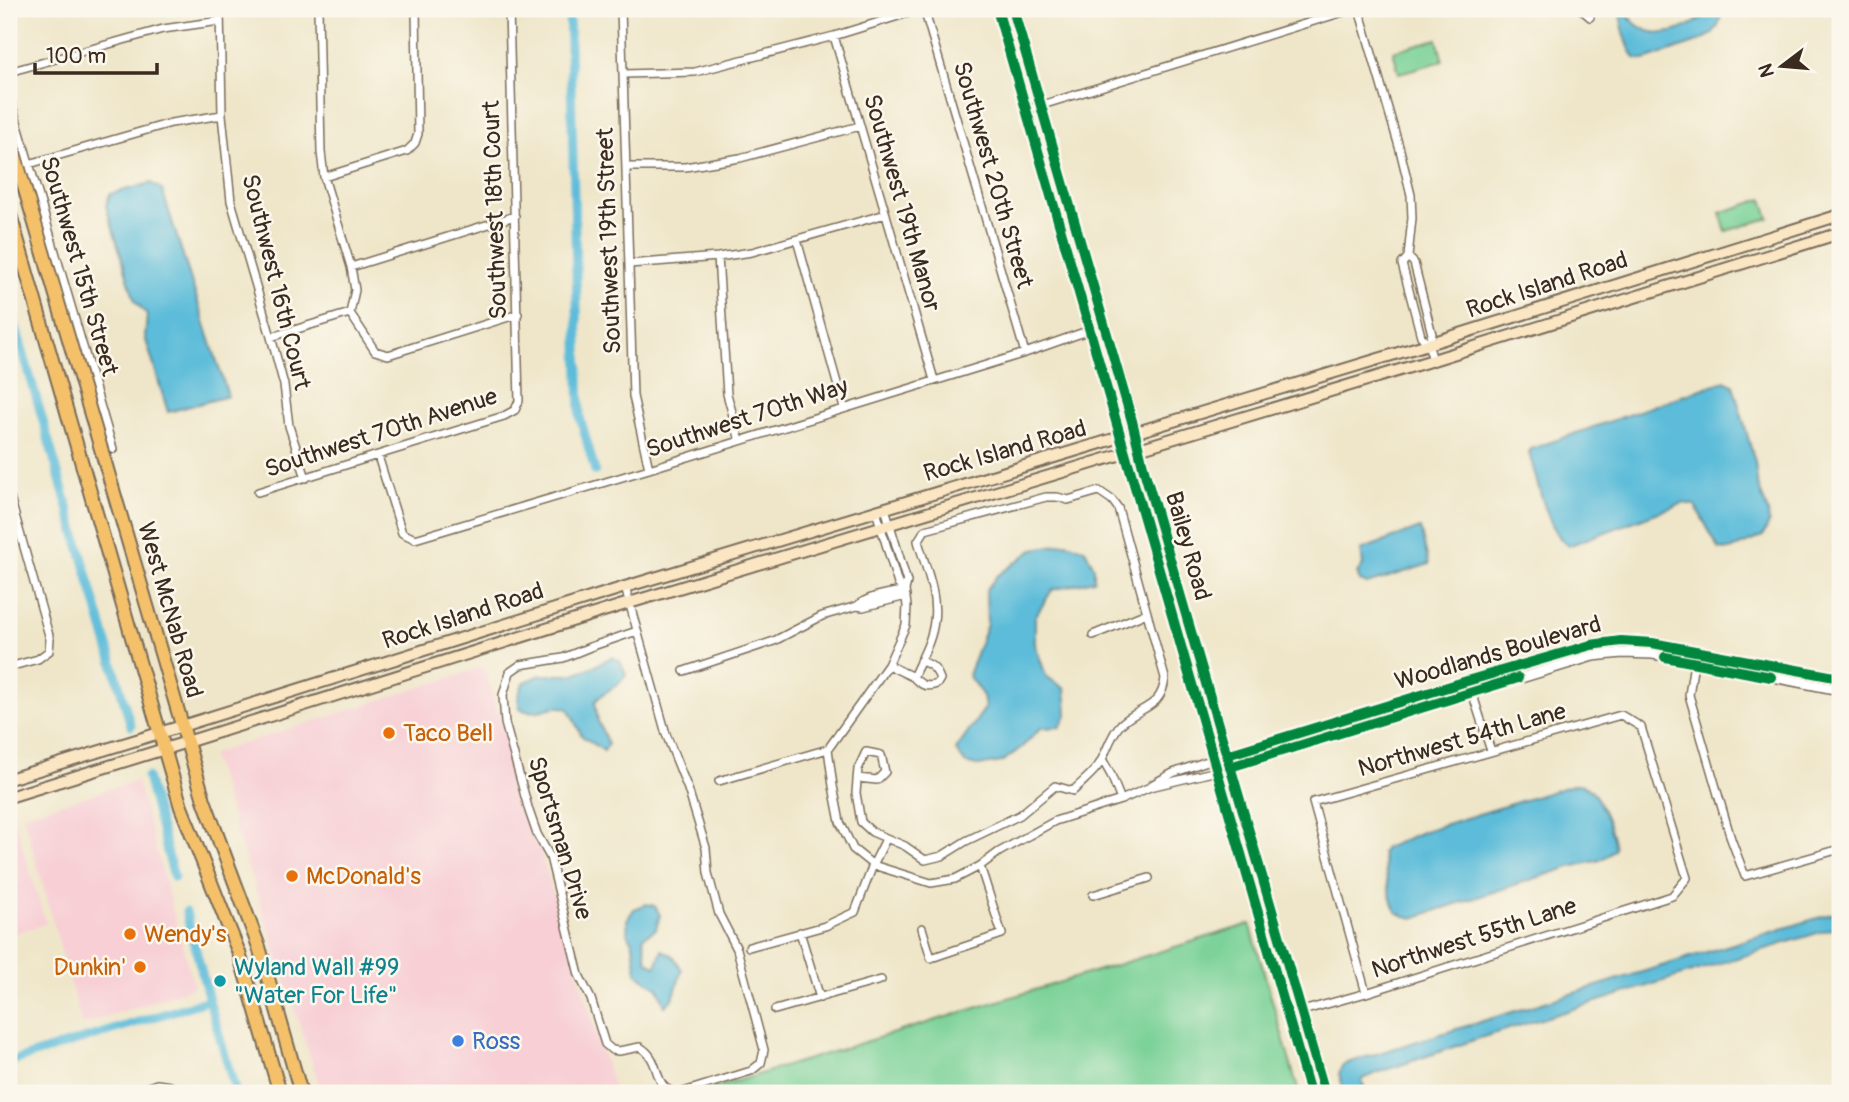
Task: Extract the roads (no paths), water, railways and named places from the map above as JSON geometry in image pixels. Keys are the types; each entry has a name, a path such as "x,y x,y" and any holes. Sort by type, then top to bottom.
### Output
{"main road":[{"name":"West McNab Road","path":"9,135 204,800 259,947 301,1093"},
{"name":"West McNab Road","path":"9,211 181,807 239,953 280,1093"},
{"name":"Rock Island Road","path":"9,779 625,587 1135,434 1840,215"},
{"name":"Rock Island Road","path":"9,797 629,603 1433,360 1840,233"}],"street":[{"name":"Southwest 16th Court","path":"220,9 222,115 231,201 284,385 289,426 306,478"},
{"path":"318,9 321,152 324,177 351,267 355,290 350,313 374,351 388,355 518,314"},
{"path":"324,177 407,151 415,142 418,135 416,9"},
{"name":"Southwest 18th Court","path":"509,9 518,314 519,401 515,410"},
{"name":"Southwest 19th Street","path":"621,9 633,397 649,470"},
{"path":"624,74 695,72 834,36 922,9"},
{"name":"Southwest 20th Street","path":"922,9 1025,353"},
{"name":"Bailey Road","path":"997,9 1310,1093"},
{"name":"Bailey Road","path":"1013,9 1325,1093"},
{"path":"1026,110 1353,9"},
{"path":"1359,9 1411,195 1412,218 1408,257 1414,263 1432,334 1428,344 1433,360"},
{"path":"1581,9 1590,17"},
{"path":"9,75 16,70 163,29 220,21"},
{"name":"Southwest 19th Manor","path":"834,36 934,380"},
{"name":"Southwest 15th Street","path":"9,94 113,449"},
{"path":"29,164 172,122 222,115"},
{"path":"626,167 685,167 740,158 860,126"},
{"path":"629,264 752,252 886,214"},
{"path":"351,267 515,216"},
{"path":"797,240 844,408"},
{"path":"718,257 727,394 740,441"},
{"path":"271,337 350,313"},
{"name":"Southwest 70th Way","path":"378,456 402,533 415,539 649,470 1025,353 1090,330"},
{"name":"Southwest 70th Avenue","path":"258,492 504,416 515,410"},
{"path":"857,778 877,780 885,772 881,755 866,752 858,769 857,778 856,793 861,822 872,832 905,846 925,860 942,856 966,841 1020,815 1055,786 1073,791 1099,765 1121,724 1152,704 1164,692 1165,678 1118,508 1112,500 1099,491 1068,500 1046,496 925,530 918,541 934,597 935,620 913,677"},
{"path":"9,494 50,639 49,652 38,659 9,667"},
{"path":"719,781 828,749 888,665 906,625 907,582 881,509"},
{"name":"Sportsman Drive","path":"625,587 638,631 666,734 688,789 706,848 708,873 719,914 737,948 764,1050 761,1063 751,1071 679,1093 668,1092 661,1085 654,1061 645,1050 640,1047 612,1050 605,1044 591,999 579,975 550,857 537,834 529,811 505,723 503,695 510,672 520,665 562,658 638,631"},
{"path":"684,671 774,642 822,616 858,606 869,599 905,593"},
{"path":"1093,635 1147,613"},
{"name":"Woodlands Boulevard","path":"1213,759 1468,680 1591,645 1621,641 1696,650 1840,678"},
{"path":"1696,650 1689,695 1731,839 1745,876 1840,849"},
{"name":"Woodlands Boulevard","path":"1217,771 1593,656 1653,654 1840,690"},
{"path":"888,665 913,677 920,684 929,687 937,684 940,679 937,671 920,661"},
{"path":"1468,680 1491,751"},
{"name":"Northwest 54th Lane","path":"1366,993 1312,802 1621,715 1641,727 1687,878 1672,896"},
{"path":"828,749 840,822 853,849 873,865 931,883 955,879 1055,821 1121,800 1150,787 1217,771"},
{"path":"1102,759 1121,800"},
{"path":"1150,787 1173,773 1213,759"},
{"path":"749,947 825,926 855,912 886,839"},
{"path":"922,928 931,958 1002,934 980,866"},
{"path":"1093,895 1149,878"},
{"name":"Northwest 55th Lane","path":"1287,1015 1366,993 1672,896"},
{"path":"800,932 820,998"},
{"path":"775,1010 881,980"},
{"path":"130,1093 157,1084 170,1086 176,1093"}],"water":[{"path":"1619,9 1624,9 1643,29 1666,33 1691,25 1712,9 1723,9 1713,34 1645,60 1635,58 1631,52"},
{"path":"151,183 162,190 228,396 168,412 145,337 147,315 135,301 106,206 110,194"},
{"path":"1724,381 1733,385 1755,462 1757,482 1768,512 1769,523 1763,536 1730,550 1719,549 1695,505 1683,503 1568,546 1554,529 1544,504 1529,453 1531,449"},
{"path":"1420,528 1429,564 1367,584 1360,581 1357,574 1363,565 1361,550"},
{"path":"1067,543 1085,549 1094,567 1094,580 1052,590 1035,617 1035,644 1046,676 1065,689 1067,714 1060,727 1041,728 1002,762 977,766 965,763 956,750 985,708 983,696 968,675 987,624 986,590 997,576 1034,549"},
{"path":"612,657 620,661 626,675 595,702 598,721 608,744 604,751 582,736 568,708 555,707 533,712 520,709 518,698 523,683 541,675 571,675"},
{"path":"1576,784 1591,790 1603,810 1615,849 1610,854 1600,860 1570,867 1413,918 1396,911 1389,892 1382,853 1385,848 1424,831"},
{"path":"647,904 655,906 660,915 656,929 643,937 647,961 656,966 662,950 674,957 682,970 673,999 665,1006 658,988 637,974 633,944 628,935 627,920 634,909"},
{"path":"1840,911 1840,926 1480,1038 1364,1078 1362,1081 1366,1093 1345,1093 1339,1074 1342,1066 1350,1062"}],"waterway":[{"path":"569,9 580,417 595,471"},
{"path":"9,303 131,726"},
{"path":"147,777 174,877"},
{"path":"186,912 236,1093"},
{"path":"9,1062 209,1000"}],"place":[{"name":"Taco Bell","path":"389,733"},
{"name":"McDonald's","path":"292,876"},
{"name":"Wendy's","path":"130,934"},
{"name":"Dunkin'","path":"140,967"},
{"name":"Wyland Wall #99 \"Water For Life\"","path":"220,981"},
{"name":"Ross","path":"458,1041"}]}
